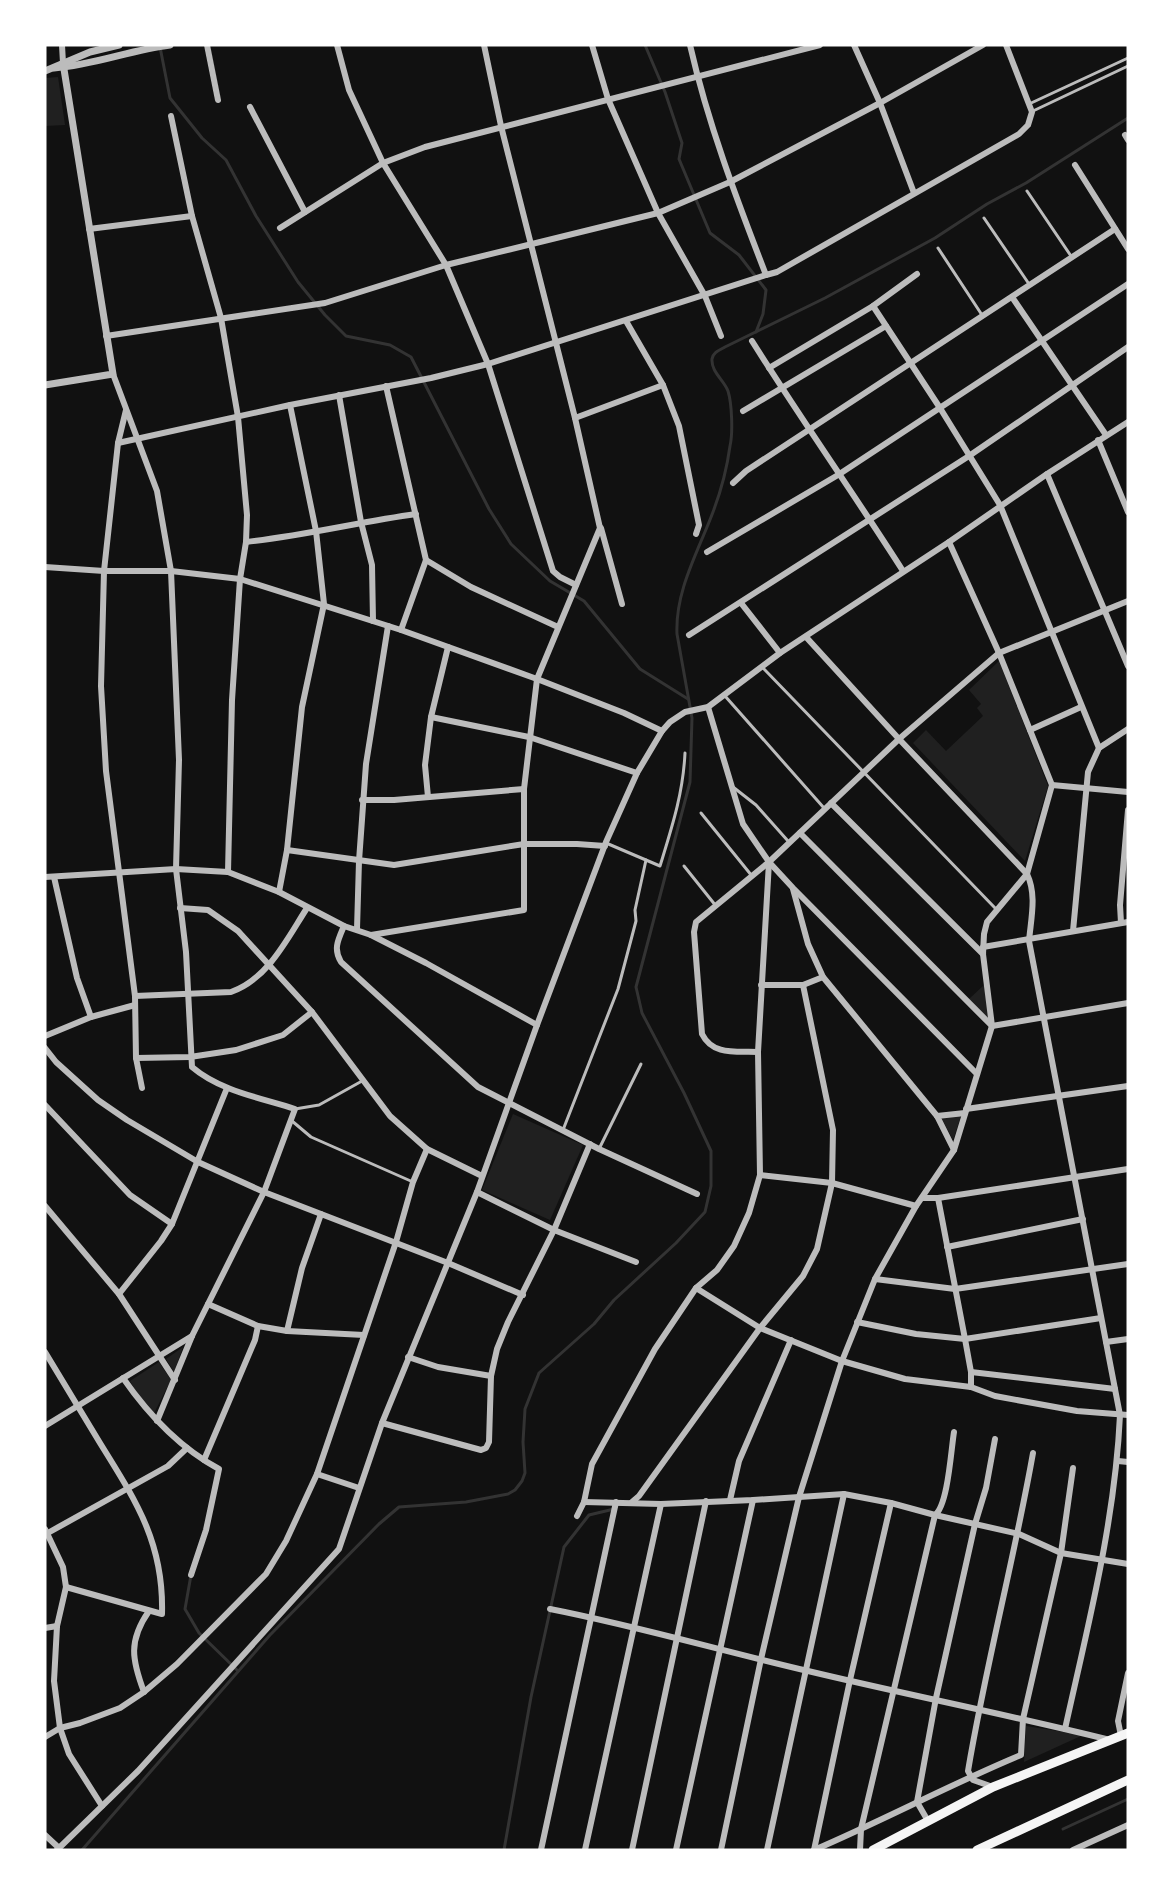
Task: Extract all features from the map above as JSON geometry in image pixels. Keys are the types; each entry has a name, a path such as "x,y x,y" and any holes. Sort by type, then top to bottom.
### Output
{"highway":[{"path":"873,1850 993,1788 1125,1735"},
{"path":"977,1850 1128,1780"}],"street":[{"path":"62,45 113,374 157,491 171,571 178,760 176,869 186,952 192,1067 227,1088 295,1109 264,1192 192,1336 157,1421"},
{"path":"45,71 64,65 90,52 119,45"},
{"path":"64,65 92,64 149,48 170,45"},
{"path":"207,45 218,99"},
{"path":"337,45 349,90 383,163 446,265 488,364 552,571 576,585"},
{"path":"484,45 501,126 575,418 600,528 622,604"},
{"path":"592,45 608,99 658,213 705,296 721,336"},
{"path":"690,45 730,182 766,275"},
{"path":"280,228 383,163 425,147 820,45"},
{"path":"854,45 880,103 914,193"},
{"path":"106,336 326,303 446,265 658,213 730,182 880,103 983,45"},
{"path":"118,443 290,405 414,382 488,364 777,272 1019,134 1028,125 1032,112 1006,45"},
{"path":"250,107 305,212"},
{"path":"171,116 192,216 221,318 238,417 247,515 246,542 240,579 232,700 228,872"},
{"path":"1075,165 1128,249"},
{"path":"89,230 192,216"},
{"path":"733,483 746,471 1115,229"},
{"path":"769,368 873,306 917,274"},
{"path":"707,552 838,475 1128,284"},
{"path":"1012,297 1106,435"},
{"path":"873,306 940,408 1000,506 1099,748"},
{"path":"626,321 663,385 680,426 699,525 696,534"},
{"path":"743,411 886,326"},
{"path":"752,341 903,571"},
{"path":"689,635 969,456 1128,347"},
{"path":"45,384 113,374"},
{"path":"575,418 663,385"},
{"path":"386,386 426,560 401,630"},
{"path":"339,395 361,522 372,565 372,621"},
{"path":"279,892 302,707 324,604 316,531 290,405"},
{"path":"126,410 118,443 104,571 101,686 106,771 135,996 136,1058 142,1088"},
{"path":"45,1835 58,1849 138,1772 339,1549 382,1423 477,1192 605,845 637,773 662,731 670,722 685,712 708,706 762,666 1128,422"},
{"path":"1098,440 1128,512"},
{"path":"1047,474 1128,666"},
{"path":"246,542 284,538 361,522 416,514"},
{"path":"372,935 524,910 524,789 537,679 600,528"},
{"path":"721,1850 761,1659 799,1497 842,1361 875,1279 916,1206 954,1150 992,1026 983,950 987,922 1027,874 1052,785 999,653 949,542"},
{"path":"426,560 471,587 558,627"},
{"path":"45,567 104,571 171,571 240,579 401,630 537,679 624,713 662,731"},
{"path":"758,1052 717,1050 707,1044 702,1034 693,932 696,922 769,862 899,739 999,653 1128,601"},
{"path":"741,603 780,654"},
{"path":"357,929 362,800 372,718 388,626"},
{"path":"806,637 1027,874 1032,884 1029,941 1120,1415 1118,1461 1103,1558 1065,1729"},
{"path":"428,797 425,765 431,717 448,647"},
{"path":"708,706 743,824 769,862 977,1074"},
{"path":"1030,730 1081,707"},
{"path":"431,717 529,737 637,773"},
{"path":"1073,931 1088,772 1099,748 1128,729"},
{"path":"1052,785 1128,792"},
{"path":"362,800 524,789"},
{"path":"831,803 983,950"},
{"path":"983,950 1073,931 1125,923 1120,905 1128,810"},
{"path":"800,833 992,1026"},
{"path":"286,850 359,861 406,865 524,844 605,845"},
{"path":"577,1516 584,1502 592,1464 655,1349 696,1288 717,1270 734,1246 749,1213 760,1174 758,1052 769,862"},
{"path":"45,877 176,869 228,872 279,892 344,926 372,935 537,1025"},
{"path":"54,877 77,978 91,1017"},
{"path":"793,888 808,944 823,976 937,1116 954,1150"},
{"path":"180,908 208,910 238,931 312,1012 390,1116 427,1149 482,1176"},
{"path":"135,996 231,992 246,986 269,966 307,908"},
{"path":"344,926 336,954 341,962 478,1087 599,1149 697,1194"},
{"path":"761,986 803,985 823,976"},
{"path":"632,1502 639,1496 760,1328 803,1276 817,1249 832,1183 833,1130 803,985"},
{"path":"992,1026 1128,1003"},
{"path":"45,1036 91,1017 135,1005"},
{"path":"136,1058 190,1057 236,1050 283,1035 312,1012"},
{"path":"45,1048 56,1062 98,1100 198,1162 264,1192 396,1242 522,1295"},
{"path":"937,1116 1128,1086"},
{"path":"119,1294 172,1224 227,1088"},
{"path":"45,1105 130,1195 172,1224"},
{"path":"382,1423 481,1450 486,1448 489,1442 491,1376 497,1349 554,1230 590,1144"},
{"path":"45,1737 60,1728 102,1716 120,1708 161,1680 266,1574 286,1540 317,1474 396,1242 413,1182 427,1149"},
{"path":"922,1198 938,1198 1128,1169"},
{"path":"760,1174 832,1183 916,1206"},
{"path":"477,1192 554,1230 636,1262"},
{"path":"938,1198 971,1372 971,1387"},
{"path":"45,1206 119,1294 175,1380"},
{"path":"287,1331 302,1268 321,1214"},
{"path":"947,1247 1083,1219"},
{"path":"875,1279 955,1289 1128,1264"},
{"path":"696,1288 760,1328 842,1361 905,1379 971,1387 995,1396 1060,1408 1128,1415"},
{"path":"208,1304 258,1326 287,1331 364,1335"},
{"path":"857,1322 916,1334 965,1339 1101,1318"},
{"path":"204,1460 246,1361 258,1326"},
{"path":"45,1426 192,1336"},
{"path":"1107,1342 1128,1339"},
{"path":"730,1500 739,1461 791,1340"},
{"path":"45,1352 141,1510 157,1556 162,1614 66,1587"},
{"path":"408,1357 438,1367 491,1376"},
{"path":"971,1372 1115,1389"},
{"path":"123,1378 157,1421 187,1448 219,1469 213,1504 191,1575"},
{"path":"860,1850 861,1829 935,1515 939,1513 944,1495 954,1432"},
{"path":"928,1821 916,1802 936,1698 975,1524 986,1488 995,1439"},
{"path":"102,1806 69,1754 60,1728 54,1681 57,1626 66,1587 63,1567 46,1532 168,1466 187,1448"},
{"path":"993,1788 973,1780 968,1771 979,1708 1019,1534 1033,1453"},
{"path":"1118,1461 1128,1462"},
{"path":"814,1850 970,1776 1021,1755 1023,1719 1061,1553 1073,1468"},
{"path":"317,1474 360,1488"},
{"path":"584,1502 662,1504 844,1494 1019,1534 1061,1553 1103,1558 1128,1564"},
{"path":"767,1850 844,1494"},
{"path":"676,1850 753,1500"},
{"path":"632,1850 706,1501"},
{"path":"541,1850 616,1502"},
{"path":"814,1850 891,1503"},
{"path":"585,1850 662,1504"},
{"path":"550,1609 677,1637 807,1671 936,1698 1111,1740"},
{"path":"144,1692 137,1673 134,1654 136,1634 149,1611"},
{"path":"45,1628 57,1626"},
{"path":"1125,1735 1118,1721 1128,1673"},
{"path":"1073,1850 1128,1825"}],"lane":[{"path":"1029,105 1128,58"},
{"path":"1032,112 1128,66"},
{"path":"1027,192 1071,258"},
{"path":"984,218 1030,285"},
{"path":"938,248 983,316"},
{"path":"762,666 996,909"},
{"path":"724,695 825,809"},
{"path":"605,845 660,866 678,808 683,785 685,753"},
{"path":"730,784 756,805 790,843"},
{"path":"701,813 752,876"},
{"path":"563,1131 618,989 636,921 635,910 646,860"},
{"path":"684,866 716,906"},
{"path":"599,1149 641,1064"},
{"path":"295,1109 319,1104 363,1080"},
{"path":"291,1120 311,1137 413,1182"}],"shaded area":[{"path":"58,77 65,125 45,126 45,78"},
{"path":"999,661 1048,786 1025,861 913,743 926,730 946,751 983,716 977,708 981,704 969,690"},
{"path":"984,985 990,1022 969,999"},
{"path":"513,1114 583,1145 550,1220 482,1190"},
{"path":"961,1116 953,1140 941,1117"},
{"path":"183,1347 174,1372 166,1359"},
{"path":"159,1362 171,1380 154,1413 141,1400 130,1381"},
{"path":"1026,1726 1083,1735 1024,1762"}],"waterway":[{"path":"645,45 665,92 682,143 679,159 710,233 739,255 766,290 763,314 756,332"},
{"path":"160,47 170,98 202,138 226,160 256,216 298,282 346,336 390,345 411,357 489,509 511,544 550,581 584,601 640,669 688,699"},
{"path":"82,1850 270,1635 379,1524 399,1507 466,1502 508,1494 515,1490 525,1473 523,1442 525,1409 539,1373 594,1324 614,1300 676,1243 705,1212 711,1186 711,1151 642,1013 636,987 690,782 692,718 677,634 677,618 689,572 721,488 732,434 728,391 712,364 714,355 725,347 825,298 935,238 1128,118"},
{"path":"504,1850 531,1697 564,1547 589,1515 614,1509"},
{"path":"191,1575 185,1609 199,1633 238,1671"},
{"path":"1063,1829 1128,1799"}]}
